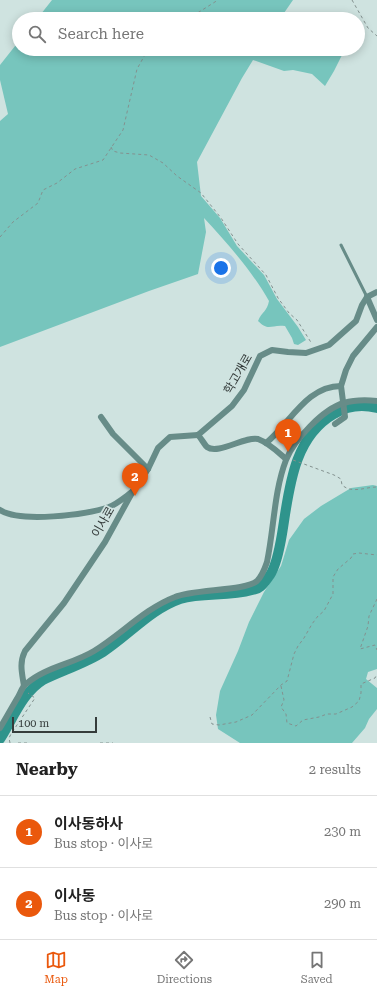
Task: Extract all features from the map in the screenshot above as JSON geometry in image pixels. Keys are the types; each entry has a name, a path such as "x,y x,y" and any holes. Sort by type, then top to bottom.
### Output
{"street":[{"path":"377,292 366,297 377,320"},
{"name":"학고개로","path":"198,434 232,406 244,390 260,356 272,350 306,353 329,345 356,321 366,297"},
{"path":"335,424 345,417 341,386 346,370 353,356 377,327"},
{"path":"266,443 292,415 317,392 326,387 341,386"},
{"path":"0,728 31,680 95,650 160,604 175,596 241,587 256,582 262,574 267,562 280,480 287,458 296,443 310,426 322,415 343,404 352,401 377,401"},
{"path":"101,417 113,434 148,469"},
{"path":"198,434 208,447 214,449 257,439 266,443 287,458"},
{"name":"이사로","path":"25,688 21,666 25,651 64,602 105,542 133,491 148,469 158,448 170,437 198,434"},
{"path":"0,510 25,517 90,512 110,507 133,491"}],"lane":[{"path":"341,246 366,297"}],"path":[{"path":"199,12 218,0"},
{"path":"352,0 359,12"},
{"path":"365,23 368,28 377,36"},
{"path":"0,238 13,222 38,202 43,190 57,183 76,169 103,160 123,130 137,69 144,56"},
{"path":"111,147 113,151 120,153 149,155 163,163 177,176 201,193 221,218 238,244 266,275 278,298 289,313 298,320 316,349"},
{"path":"287,458 334,475 341,479 342,485 345,488 356,490 377,487"},
{"path":"210,717 212,724 219,725 245,719 252,715 281,685 288,681 294,654 298,646 318,616 324,612 333,594 333,577 338,569 351,558 353,554 359,553 377,555"},
{"path":"377,599 369,616 368,626 360,649 375,644 377,650"},
{"path":"281,685 284,700 281,707 286,714 288,723 296,726 303,720 327,714 336,714 352,707 359,701 361,684 375,678 377,674"},
{"path":"10,743 8,740 11,734 35,698 25,688"},
{"path":"18,743 27,743"},
{"path":"100,743 113,743"}],"shaded area":[{"path":"52,0 293,0 285,12 43,12"},
{"path":"12,50 12,56 342,56 325,86 312,74 293,70 284,71 253,60 197,162 201,196 220,218 237,246 264,275 277,299 306,340 298,345 294,344 285,326 268,327 258,321 269,301 247,268 204,218 206,232 198,274 0,347 0,121 8,114 0,80 0,65"},
{"path":"373,485 377,486 377,669 368,672 366,679 377,688 377,709 369,719 365,728 352,743 240,743 218,729 216,715 220,691 249,622 264,592 281,566 289,540 304,519 321,506 351,488"}],"waterway":[{"path":"0,739 18,707 36,685 43,680 89,660 103,652 169,603 189,597 243,592 257,589 261,586 270,575 276,561 290,484 301,451 309,437 320,424 344,409 354,406 377,408"}],"place":[{"name":"이사동하사","path":"288,452"},
{"name":"이사동","path":"135,496"}]}
